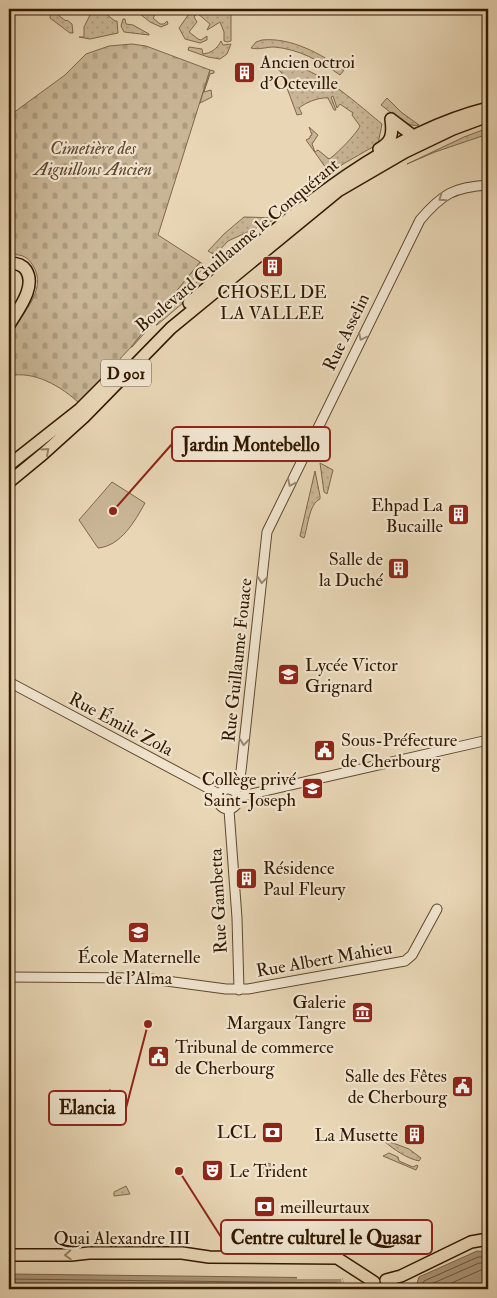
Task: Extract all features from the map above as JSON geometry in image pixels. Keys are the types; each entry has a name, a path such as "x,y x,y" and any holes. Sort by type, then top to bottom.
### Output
{"main road":[{"path":"412,136 488,108"},
{"name":"Boulevard Guillaume le Conquérant","path":"9,465 80,409 164,324 332,193 413,148 453,129 488,116"},
{"path":"391,119 412,136 411,143 407,146 370,167 332,193 330,184 354,164 388,143 392,132 391,119"},
{"path":"9,263 18,264 23,267 27,272 29,281 26,293 9,325"},
{"name":"Boulevard Guillaume le Conquérant","path":"9,482 86,415 171,328 243,264"},
{"path":"373,1286 382,1279 389,1285 401,1276 471,1242 488,1239"},
{"name":"Quai Alexandre III","path":"9,1255 182,1253 217,1257 337,1258 352,1267 373,1286"}],"street":[{"name":"Rue Asselin","path":"267,532 420,220 444,196 467,186 488,186"},
{"name":"Rue Guillaume Fouace","path":"236,794 241,771 267,532"},
{"name":"Rue Émile Zola","path":"9,682 219,794"},
{"path":"236,794 238,804 229,810 220,807 218,801 219,794 226,789 236,794 488,740"},
{"name":"Rue Gambetta","path":"229,810 237,918 238,990"},
{"name":"Rue Albert Mahieu","path":"9,977 144,978 238,990 401,963 409,959 436,909"}],"green space":[{"path":"51,9 63,9 58,15 72,24 73,33 70,33 50,18"},
{"path":"93,9 110,9 106,14 117,21 118,33 90,39 79,37 84,37 84,27"},
{"path":"142,9 159,9 153,18 160,24 164,24 167,21 168,24 161,27 150,22 140,14 144,10"},
{"path":"189,9 231,9 231,41 224,41 224,32 220,22 207,30 210,24 197,13 194,17 197,22 189,32 201,40 207,36 207,40 200,43 185,39 179,28 191,11"},
{"path":"123,19 125,19 126,24 133,25 149,35 124,32 121,26"},
{"path":"262,40 284,41 295,44 326,58 344,70 340,75 317,61 292,50 274,47 251,48 256,42"},
{"path":"221,41 223,45 231,44 227,54 220,59 188,50 189,47 202,49 203,54 211,52"},
{"name":"Cimetière des Aiguillons Ancien","path":"132,44 146,46 210,70 158,235 200,262 131,347 79,403 47,381 28,375 9,376 9,341 35,294 37,274 30,261 22,256 9,255 9,116 65,75 86,54 109,46"},
{"path":"274,60 305,69 319,76 382,124 378,144 343,164 331,175 306,140 312,135 309,127 318,135 312,144 315,152 318,150 329,159 346,144 360,126 352,115 353,113 340,104 337,108 333,96 331,97 336,110 334,110 328,98 321,98 299,108 302,114 297,115 281,72 271,64"},
{"path":"210,70 214,71 214,73 210,74 204,92 211,90 212,97 200,103"},
{"path":"387,98 401,112 419,125 404,122 381,105"},
{"path":"488,128 488,134 435,152 407,164 464,137"},
{"path":"244,217 278,218 228,241 215,255 208,251 224,234"},
{"path":"271,228 157,325 156,325 231,246"},
{"path":"200,262 205,266 131,347"},
{"path":"320,463 333,470 327,494 324,492"},
{"path":"315,471 320,499 311,510 304,538 300,536"},
{"path":"112,482 145,503 132,525 120,538 114,543 98,548 79,520"},
{"path":"110,1089 110,1119 101,1119 98,1107"},
{"path":"385,1140 409,1149 421,1158 419,1161 405,1156 385,1142"},
{"path":"389,1153 398,1157 399,1161 413,1167 417,1165 416,1170 383,1156"},
{"path":"126,1186 130,1194 114,1196 114,1192"}],"water":[{"path":"264,1163 270,1163 274,1170 270,1177 264,1177 260,1173 260,1167"},
{"path":"477,1251 488,1252 488,1289 415,1289 419,1277"},
{"path":"9,1274 342,1278 345,1289 9,1289"}],"pier":[{"path":"297,1277 342,1277 345,1289 343,1289 341,1279 297,1279"}],"place":[{"name":"Ancien octroi d'Octeville","path":"244,72"},
{"name":"CHOSEL DE LA VALLEE","path":"272,267"},
{"name":"Jardin Montebello","path":"113,511"},
{"name":"Ehpad La Bucaille","path":"459,515"},
{"name":"Salle de la Duché","path":"399,569"},
{"name":"Lycée Victor Grignard","path":"289,675"},
{"name":"Sous-Préfecture de Cherbourg","path":"325,750"},
{"name":"Collège privé Saint-Joseph","path":"312,789"},
{"name":"Résidence Paul Fleury","path":"247,878"},
{"name":"École Maternelle de l'Alma","path":"139,932"},
{"name":"Galerie Margaux Tangre","path":"362,1012"},
{"name":"Elancia","path":"148,1024"},
{"name":"Tribunal de commerce de Cherbourg","path":"159,1057"},
{"name":"Salle des Fêtes de Cherbourg","path":"463,1086"},
{"name":"LCL","path":"272,1132"},
{"name":"La Musette","path":"414,1135"},
{"name":"Centre culturel le Quasar","path":"179,1171"},
{"name":"Le Trident","path":"213,1171"},
{"name":"meilleurtaux","path":"264,1207"}]}
